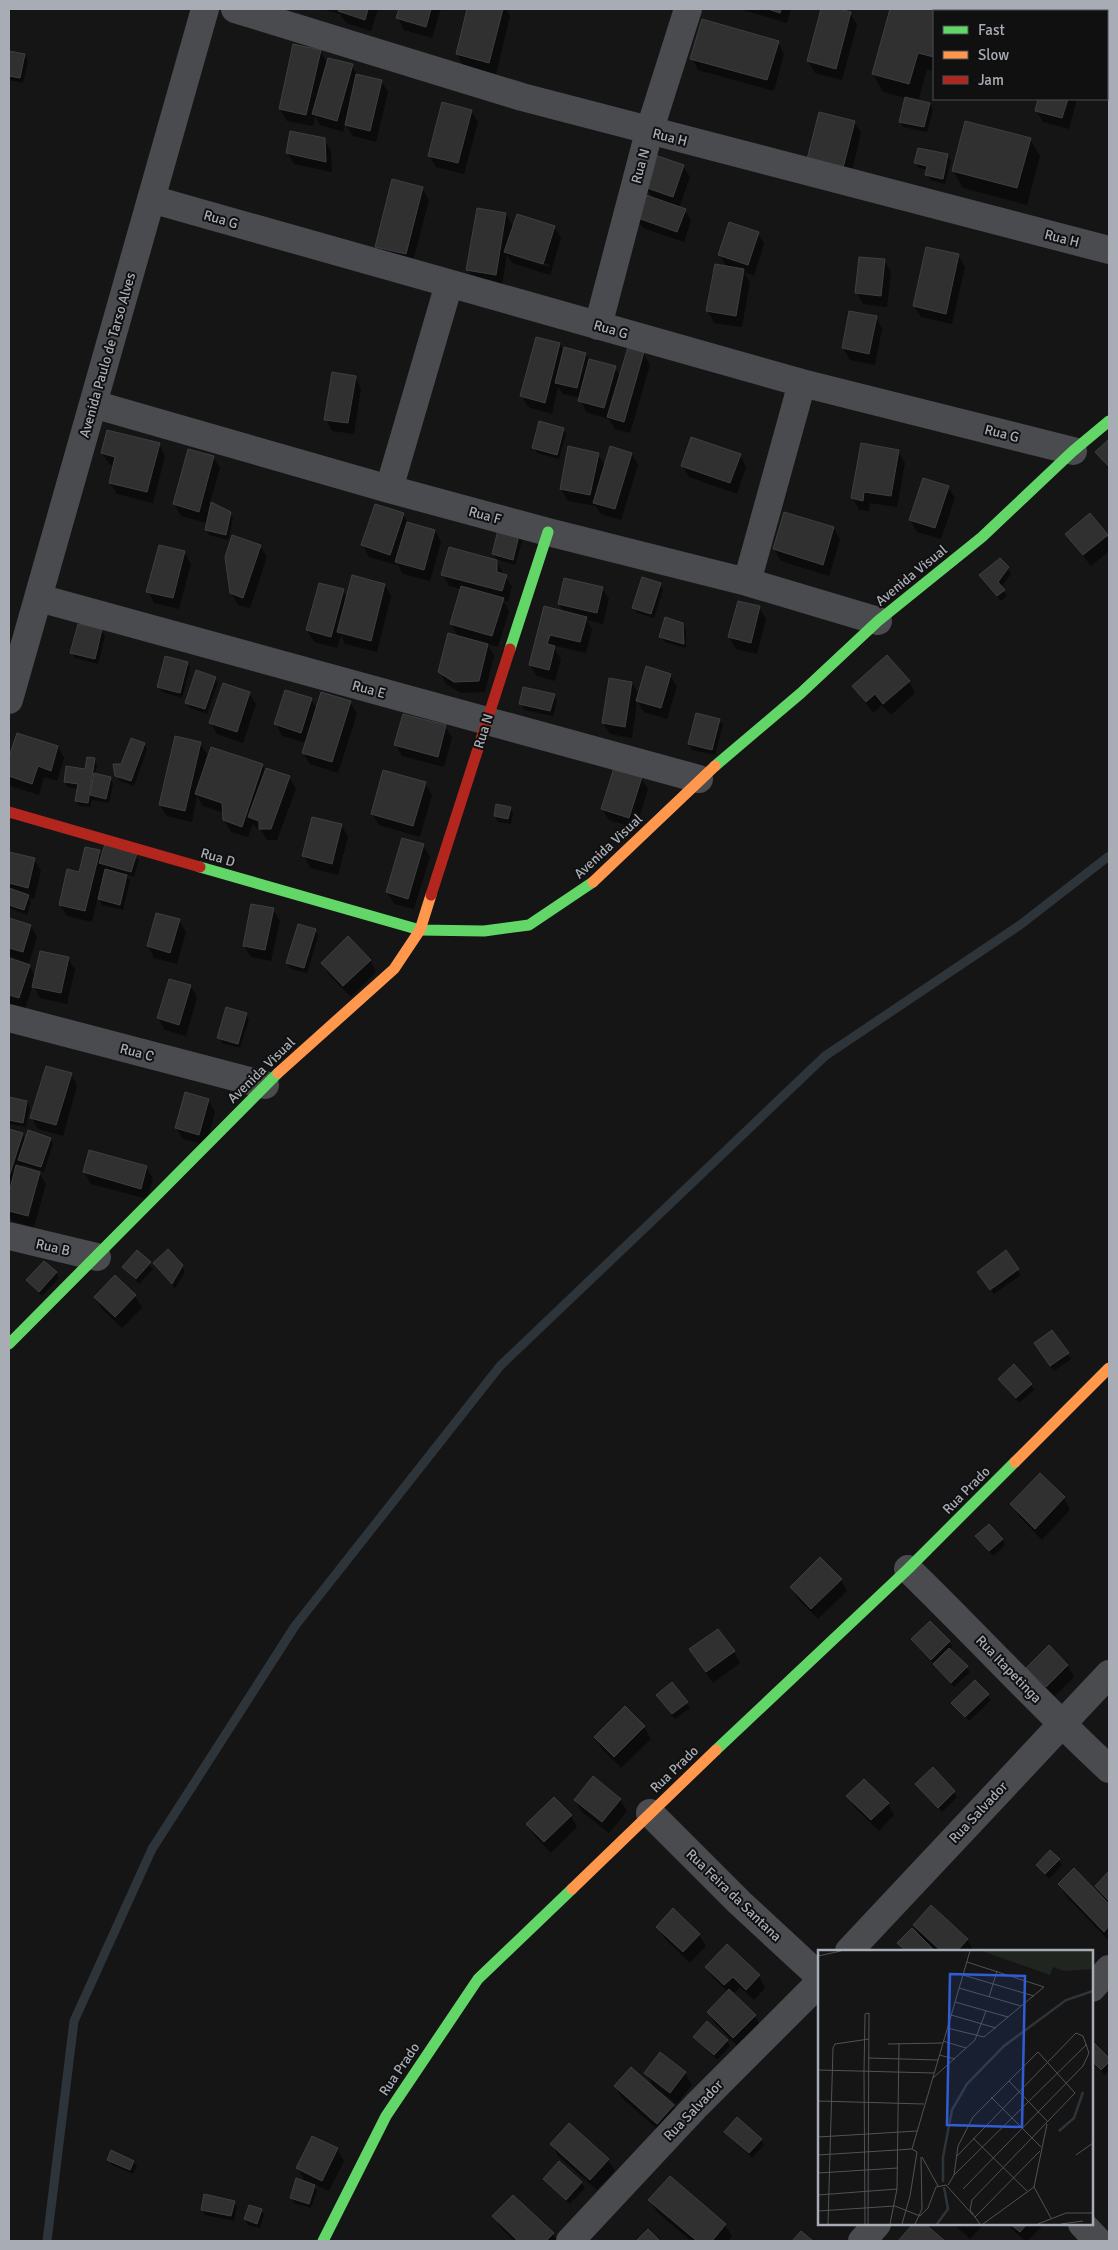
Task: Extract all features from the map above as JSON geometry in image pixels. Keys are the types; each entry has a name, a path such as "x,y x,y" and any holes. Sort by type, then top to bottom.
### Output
{"street":[{"name":"Avenida Paulo de Tarso Alves","path":"9,700 205,9"},
{"name":"Rua H","path":"235,9 522,97 649,132 1109,250"},
{"name":"Rua N","path":"598,326 649,132 688,9"},
{"name":"Rua G","path":"151,199 802,383 1073,451"},
{"path":"389,489 449,284"},
{"path":"747,582 802,383"},
{"name":"Rua F","path":"93,404 389,489 548,532 747,582 878,621"},
{"name":"Avenida Visual","path":"9,1344 265,1085 394,969 420,930 484,931 528,925 590,886 699,779 801,693 878,621 982,537 1073,451 1109,421"},
{"name":"Rua N","path":"420,930 446,854 485,721 548,532"},
{"name":"Rua E","path":"39,598 699,779"},
{"name":"Rua D","path":"9,812 420,930"},
{"name":"Rua C","path":"9,1018 265,1085"},
{"name":"Rua B","path":"9,1236 97,1257"},
{"name":"Rua Prado","path":"323,2241 386,2116 478,1979 650,1813 908,1570 1109,1368"},
{"name":"Rua Itapetinga","path":"908,1570 980,1639 1061,1724 1109,1769"},
{"name":"Rua Salvador","path":"850,1950 1109,1674"},
{"name":"Rua Feira da Santana","path":"650,1813 740,1903 818,1975"},
{"path":"1093,1987 1109,1969"},
{"name":"Rua Salvador","path":"570,2241 697,2105 818,1984"},
{"path":"862,2241 876,2225"},
{"path":"1083,2225 1098,2241"}],"building":[{"path":"339,9 368,9 365,20 338,11"},
{"path":"399,9 431,9 426,27 396,18"},
{"path":"467,9 503,9 489,63 456,54"},
{"path":"768,9 781,9 780,13"},
{"path":"821,9 839,9 851,12 836,69 807,61"},
{"path":"890,9 940,10 933,10 933,57 918,53 909,84 872,74"},
{"path":"702,19 779,41 767,80 690,59"},
{"path":"293,44 321,50 306,115 279,109"},
{"path":"9,51 25,54 20,78 9,76"},
{"path":"328,58 353,64 337,121 312,114"},
{"path":"356,74 382,80 370,131 345,125"},
{"path":"905,97 930,103 924,127 899,122"},
{"path":"1038,100 1068,100 1062,118 1035,111"},
{"path":"442,102 472,110 458,163 428,156"},
{"path":"819,112 855,121 843,168 807,159"},
{"path":"965,121 1031,138 1017,188 952,171"},
{"path":"290,131 325,138 326,162 286,153"},
{"path":"918,148 948,154 943,179 925,175 927,166 914,163"},
{"path":"655,155 684,165 673,197 644,187"},
{"path":"392,179 423,187 406,254 375,247"},
{"path":"643,194 686,209 677,232 635,217"},
{"path":"477,208 506,213 496,275 466,270"},
{"path":"517,214 555,226 543,264 504,252"},
{"path":"729,222 759,232 748,265 718,255"},
{"path":"926,247 959,254 946,314 913,306"},
{"path":"859,257 885,259 881,296 855,293"},
{"path":"715,264 744,269 736,316 706,311"},
{"path":"849,311 877,316 869,354 842,348"},
{"path":"536,337 560,343 545,403 520,396"},
{"path":"564,347 586,353 577,388 555,383"},
{"path":"628,347 644,352 624,422 607,417"},
{"path":"589,359 616,366 604,408 578,401"},
{"path":"332,372 356,376 348,423 324,420"},
{"path":"539,421 564,428 557,455 532,448"},
{"path":"107,430 160,443 147,492 109,483 115,457 101,453"},
{"path":"691,437 741,454 730,483 681,466"},
{"path":"1109,439 1109,467 1095,452"},
{"path":"861,443 899,450 891,496 864,492 863,501 851,498"},
{"path":"568,446 599,453 590,495 560,489"},
{"path":"610,446 632,453 615,509 593,503"},
{"path":"188,449 214,456 199,512 173,504"},
{"path":"923,478 949,486 935,528 909,520"},
{"path":"211,502 231,512 226,535 205,530"},
{"path":"375,504 404,513 390,555 361,545"},
{"path":"784,512 834,527 823,565 773,549"},
{"path":"1090,513 1108,535 1083,555 1065,534"},
{"path":"407,522 435,530 424,570 395,562"},
{"path":"499,526 520,531 513,560 492,554"},
{"path":"232,535 261,545 243,598 230,593 225,557"},
{"path":"159,545 185,551 173,598 146,592"},
{"path":"449,547 497,560 497,572 507,575 502,591 441,575"},
{"path":"1000,558 1009,567 998,582 1005,590 997,596 979,575"},
{"path":"352,575 385,584 371,641 337,632"},
{"path":"642,577 661,583 651,614 632,608"},
{"path":"564,578 603,587 597,613 558,604"},
{"path":"319,583 344,589 331,637 306,630"},
{"path":"461,586 504,598 492,636 450,624"},
{"path":"738,601 760,606 751,643 728,637"},
{"path":"544,606 587,617 580,642 550,635 547,644 555,646 549,670 529,665"},
{"path":"665,617 683,623 684,644 659,637"},
{"path":"78,624 102,629 95,659 70,653"},
{"path":"448,633 488,644 479,681 454,682 438,672"},
{"path":"887,655 910,681 883,704 875,694 866,702 852,686"},
{"path":"165,656 188,662 180,693 157,687"},
{"path":"646,666 671,674 661,708 636,701"},
{"path":"196,670 216,677 205,709 185,703"},
{"path":"609,678 632,682 625,727 602,723"},
{"path":"223,683 250,692 237,732 209,723"},
{"path":"523,687 555,694 550,711 519,704"},
{"path":"285,690 312,698 301,733 274,724"},
{"path":"321,692 351,701 332,762 302,753"},
{"path":"696,713 720,719 712,750 688,744"},
{"path":"403,714 446,725 438,757 394,745"},
{"path":"17,733 58,746 51,771 38,766 32,784 9,776 9,757"},
{"path":"175,736 201,742 185,811 159,805"},
{"path":"131,738 145,743 131,781 115,776 113,764 121,764"},
{"path":"211,747 263,764 242,827 223,820 222,803 195,794"},
{"path":"87,757 95,758 88,803 75,801 78,784 64,782 66,766 85,769"},
{"path":"266,768 290,776 271,829 259,829 259,821 248,817"},
{"path":"614,768 642,777 629,818 601,809"},
{"path":"383,770 426,782 413,826 371,814"},
{"path":"94,773 111,777 106,799 90,795"},
{"path":"496,804 511,807 508,819 494,816"},
{"path":"312,817 342,824 332,864 302,856"},
{"path":"402,838 424,844 408,899 386,892"},
{"path":"105,844 137,853 131,872 99,863"},
{"path":"85,847 100,850 85,911 59,905 67,869 79,872"},
{"path":"9,852 35,858 28,888 9,883"},
{"path":"105,869 127,875 120,905 98,899"},
{"path":"9,888 29,895 24,910 9,905"},
{"path":"251,904 274,908 265,950 243,946"},
{"path":"156,913 180,919 170,953 147,946"},
{"path":"9,918 31,925 23,952 9,948"},
{"path":"298,924 316,929 304,968 286,963"},
{"path":"348,936 371,960 343,986 321,963"},
{"path":"40,951 69,957 61,993 32,987"},
{"path":"9,958 30,965 19,998 9,995"},
{"path":"169,979 191,985 179,1025 157,1018"},
{"path":"226,1007 247,1013 238,1044 217,1038"},
{"path":"46,1066 72,1073 56,1125 30,1118"},
{"path":"185,1092 209,1099 199,1135 175,1128"},
{"path":"9,1097 27,1101 23,1123 9,1120"},
{"path":"9,1129 23,1133 9,1177"},
{"path":"28,1130 51,1138 41,1167 18,1160"},
{"path":"89,1150 147,1166 141,1189 83,1172"},
{"path":"16,1165 40,1172 28,1216 9,1211 9,1193"},
{"path":"168,1249 183,1265 172,1284 153,1263"},
{"path":"137,1250 151,1262 136,1279 122,1267"},
{"path":"1006,1250 1019,1269 990,1290 977,1272"},
{"path":"44,1261 57,1272 39,1292 26,1280"},
{"path":"115,1275 136,1295 115,1317 94,1297"},
{"path":"1052,1330 1069,1353 1050,1366 1034,1343"},
{"path":"1014,1364 1032,1384 1016,1398 998,1379"},
{"path":"1040,1473 1065,1497 1035,1529 1010,1504"},
{"path":"989,1524 1003,1539 989,1551 975,1536"},
{"path":"820,1557 842,1579 811,1609 790,1587"},
{"path":"930,1621 950,1641 931,1660 911,1639"},
{"path":"718,1629 735,1651 706,1672 689,1649"},
{"path":"1049,1645 1068,1665 1046,1687 1026,1668"},
{"path":"949,1648 968,1666 951,1683 933,1664"},
{"path":"975,1680 989,1694 965,1717 951,1703"},
{"path":"672,1682 688,1702 672,1714 656,1695"},
{"path":"625,1706 645,1726 614,1757 594,1737"},
{"path":"933,1767 955,1791 938,1808 915,1784"},
{"path":"593,1776 621,1799 602,1822 574,1800"},
{"path":"864,1779 889,1803 871,1820 846,1796"},
{"path":"554,1797 572,1815 544,1842 526,1824"},
{"path":"1050,1850 1060,1859 1045,1874 1036,1865"},
{"path":"1074,1868 1109,1904 1109,1926 1104,1932 1058,1884"},
{"path":"1109,1871 1109,1901 1095,1886"},
{"path":"931,1905 968,1939 958,1950 940,1950 913,1925"},
{"path":"673,1908 700,1934 683,1952 656,1927"},
{"path":"912,1928 934,1950 905,1950 897,1943"},
{"path":"727,1944 760,1975 746,1990 733,1977 724,1985 705,1967"},
{"path":"729,1989 756,2015 733,2038 707,2012"},
{"path":"707,2021 728,2040 714,2055 693,2037"},
{"path":"1093,2042 1109,2058 1109,2062 1101,2070 1093,2062"},
{"path":"660,2052 686,2072 670,2093 644,2073"},
{"path":"631,2067 674,2105 657,2124 614,2086"},
{"path":"737,2117 762,2139 749,2153 724,2132"},
{"path":"569,2123 609,2159 590,2180 550,2144"},
{"path":"312,2136 338,2148 322,2181 296,2168"},
{"path":"111,2150 134,2161 130,2170 107,2160"},
{"path":"559,2161 582,2182 566,2200 543,2179"},
{"path":"670,2176 726,2224 712,2241 697,2241 648,2200"},
{"path":"296,2178 315,2185 309,2204 290,2198"},
{"path":"204,2194 235,2201 231,2216 201,2210"},
{"path":"513,2195 554,2233 546,2241 518,2241 492,2216"},
{"path":"249,2205 262,2209 257,2224 244,2219"},
{"path":"912,2225 926,2225 945,2241 898,2241"},
{"path":"1011,2225 1026,2225 1020,2232"},
{"path":"648,2229 660,2241 636,2241"},
{"path":"801,2231 813,2241 792,2241"}],"waterway":[{"path":"47,2241 74,2021 152,1849 295,1626 500,1366 825,1056 1020,925 1109,856"}],"traffic: fast":[{"path":"715,766 801,693 878,621 982,537 1073,451 1109,421"},
{"path":"510,649 548,532"},
{"path":"200,867 420,930 484,931 529,925 593,882"},
{"path":"9,1344 278,1073"},
{"path":"716,1750 908,1569 1015,1462"},
{"path":"323,2241 386,2116 478,1979 572,1889"}],"traffic: slow":[{"path":"593,882 715,766"},
{"path":"278,1073 394,969 420,930 431,895"},
{"path":"1015,1462 1109,1368"},
{"path":"572,1889 716,1750"}],"traffic: jam":[{"path":"431,895 510,649"},
{"path":"9,812 200,867"}]}
